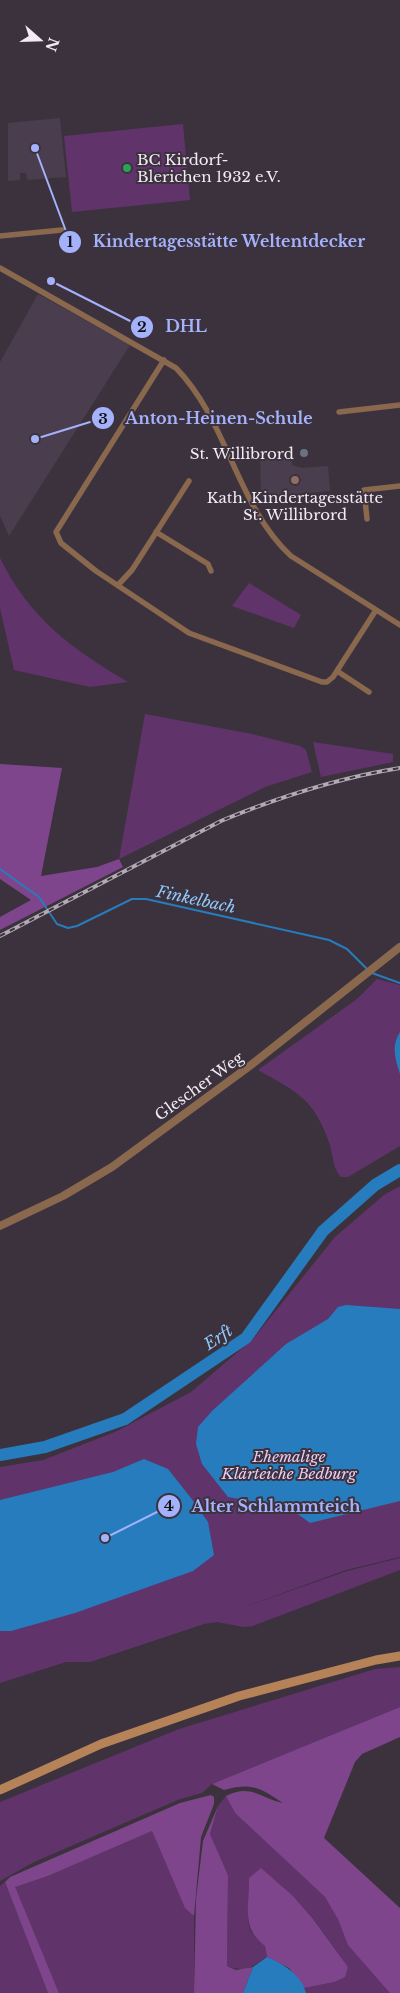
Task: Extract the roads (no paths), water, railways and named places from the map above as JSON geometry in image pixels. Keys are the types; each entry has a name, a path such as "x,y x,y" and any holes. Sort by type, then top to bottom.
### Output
{"main road":[{"path":"0,1790 101,1744 238,1696 376,1660 400,1656"}],"street":[{"path":"0,236 62,230"},
{"path":"0,268 176,368 195,391 236,468 251,501 272,536 291,556 400,625"},
{"path":"164,360 56,532 61,543 96,571 189,633 322,682 327,682 337,672 376,610"},
{"path":"339,412 400,405"},
{"path":"118,585 132,570 189,480"},
{"path":"368,519 364,490 400,486"},
{"path":"156,532 208,564 211,571"},
{"path":"337,672 369,692"},
{"name":"Glescher Weg","path":"0,1226 63,1196 112,1167 251,1065 400,947"}],"water":[{"path":"400,1032 400,1074 395,1058 395,1047"},
{"path":"346,1305 400,1309 400,1501 310,1523 288,1507 228,1497 202,1464 196,1444 198,1427 212,1411 286,1344 328,1319 338,1307"},
{"path":"144,1459 168,1469 191,1498 208,1522 214,1555 193,1571 75,1613 11,1631 0,1631 0,1500 113,1472"},
{"path":"267,1957 291,1970 304,1987 306,1993 243,1993 253,1967"}],"waterway":[{"name":"Finkelbach","path":"0,869 39,897 57,924 68,928 77,926 132,899 146,899 329,940 347,949 368,970"},
{"name":"Finkelbach","path":"372,973 400,983"},
{"name":"Erft","path":"0,1455 45,1447 125,1419 246,1338 323,1231 375,1185 400,1170"}],"railway":[{"path":"0,936 221,821 309,789 354,777 400,768"}],"place":[{"name":"Kindertagesstätte Weltentdecker","path":"35,148"},
{"name":"BC Kirdorf- Blerichen 1932 e.V.","path":"127,168"},
{"name":"DHL","path":"51,281"},
{"name":"Anton-Heinen-Schule","path":"35,439"},
{"name":"St. Willibrord","path":"304,453"},
{"name":"Kath. Kindertagesstätte St. Willibrord","path":"295,480"},
{"name":"Alter Schlammteich","path":"105,1538"}],"park label":[{"name":"Ehemalige Klärteiche Bedburg","path":"289,1464"}]}
